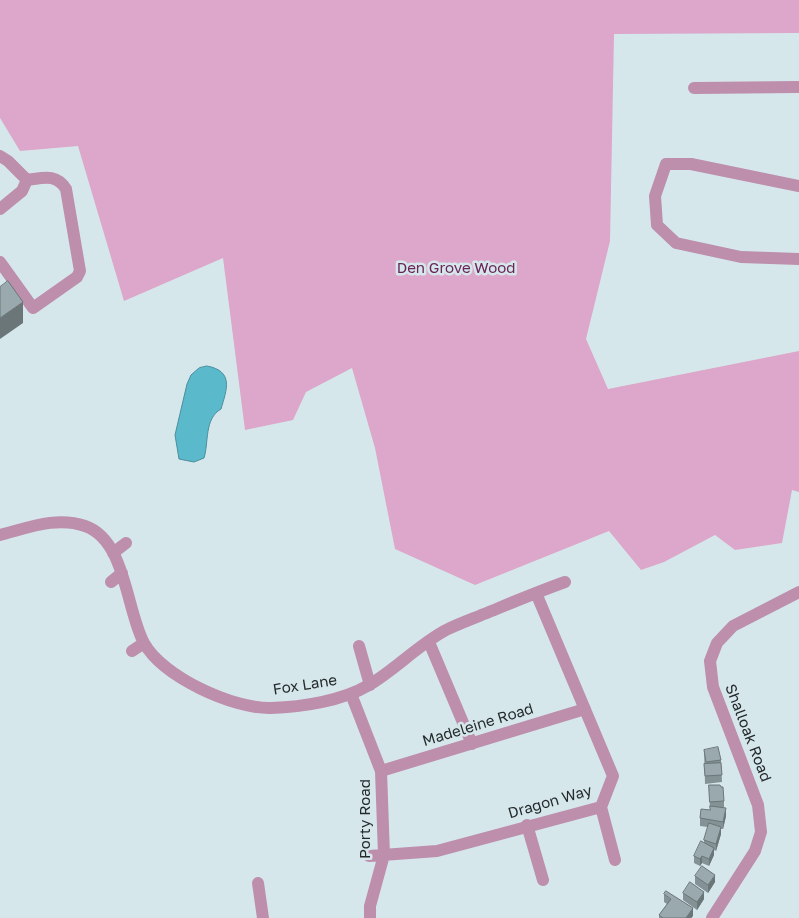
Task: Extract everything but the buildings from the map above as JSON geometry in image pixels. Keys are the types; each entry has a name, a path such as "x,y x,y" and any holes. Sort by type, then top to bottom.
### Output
{"street":[{"path":"694,88 799,87"},
{"path":"0,156 8,161 27,180"},
{"path":"799,186 690,164 666,164 655,196 657,225 676,243 741,257 799,259"},
{"path":"0,262 11,286 32,308 77,277 80,272 66,189 61,180 50,176 27,180"},
{"path":"0,209 22,191 27,180"},
{"name":"Fox Lane","path":"0,535 47,523 67,521 86,526 100,535 113,553 122,573 135,622 144,643 155,658 211,694 236,704 270,708 303,704 351,694 370,685 445,630 565,582"},
{"path":"113,553 126,543"},
{"path":"111,582 122,573"},
{"name":"Dragon Way","path":"369,856 437,852 527,825 602,807 613,776 536,592"},
{"name":"Shalloak Road","path":"712,918 755,851 761,832 758,805 713,686 710,662 717,643 733,626 799,592"},
{"path":"429,642 472,744"},
{"path":"132,651 144,643"},
{"path":"359,646 370,685"},
{"name":"Porty Road","path":"351,694 380,771 384,855 370,906 370,918"},
{"name":"Madeleine Road","path":"380,771 586,709"},
{"path":"602,807 615,860"},
{"path":"527,825 543,880"},
{"path":"258,884 263,918"}],"green space":[{"name":"Den Grove Wood","path":"0,0 799,0 799,33 614,34 610,241 586,339 608,389 799,351 799,492 792,490 782,543 735,550 715,535 664,562 641,570 609,531 475,585 395,549 375,448 352,368 306,392 293,420 245,430 223,258 124,301 78,146 20,151 0,118"}],"water":[{"path":"207,366 216,368 225,377 226,388 221,409 216,413 209,425 204,458 194,462 179,459 175,435 187,384 191,375 199,368"}]}
